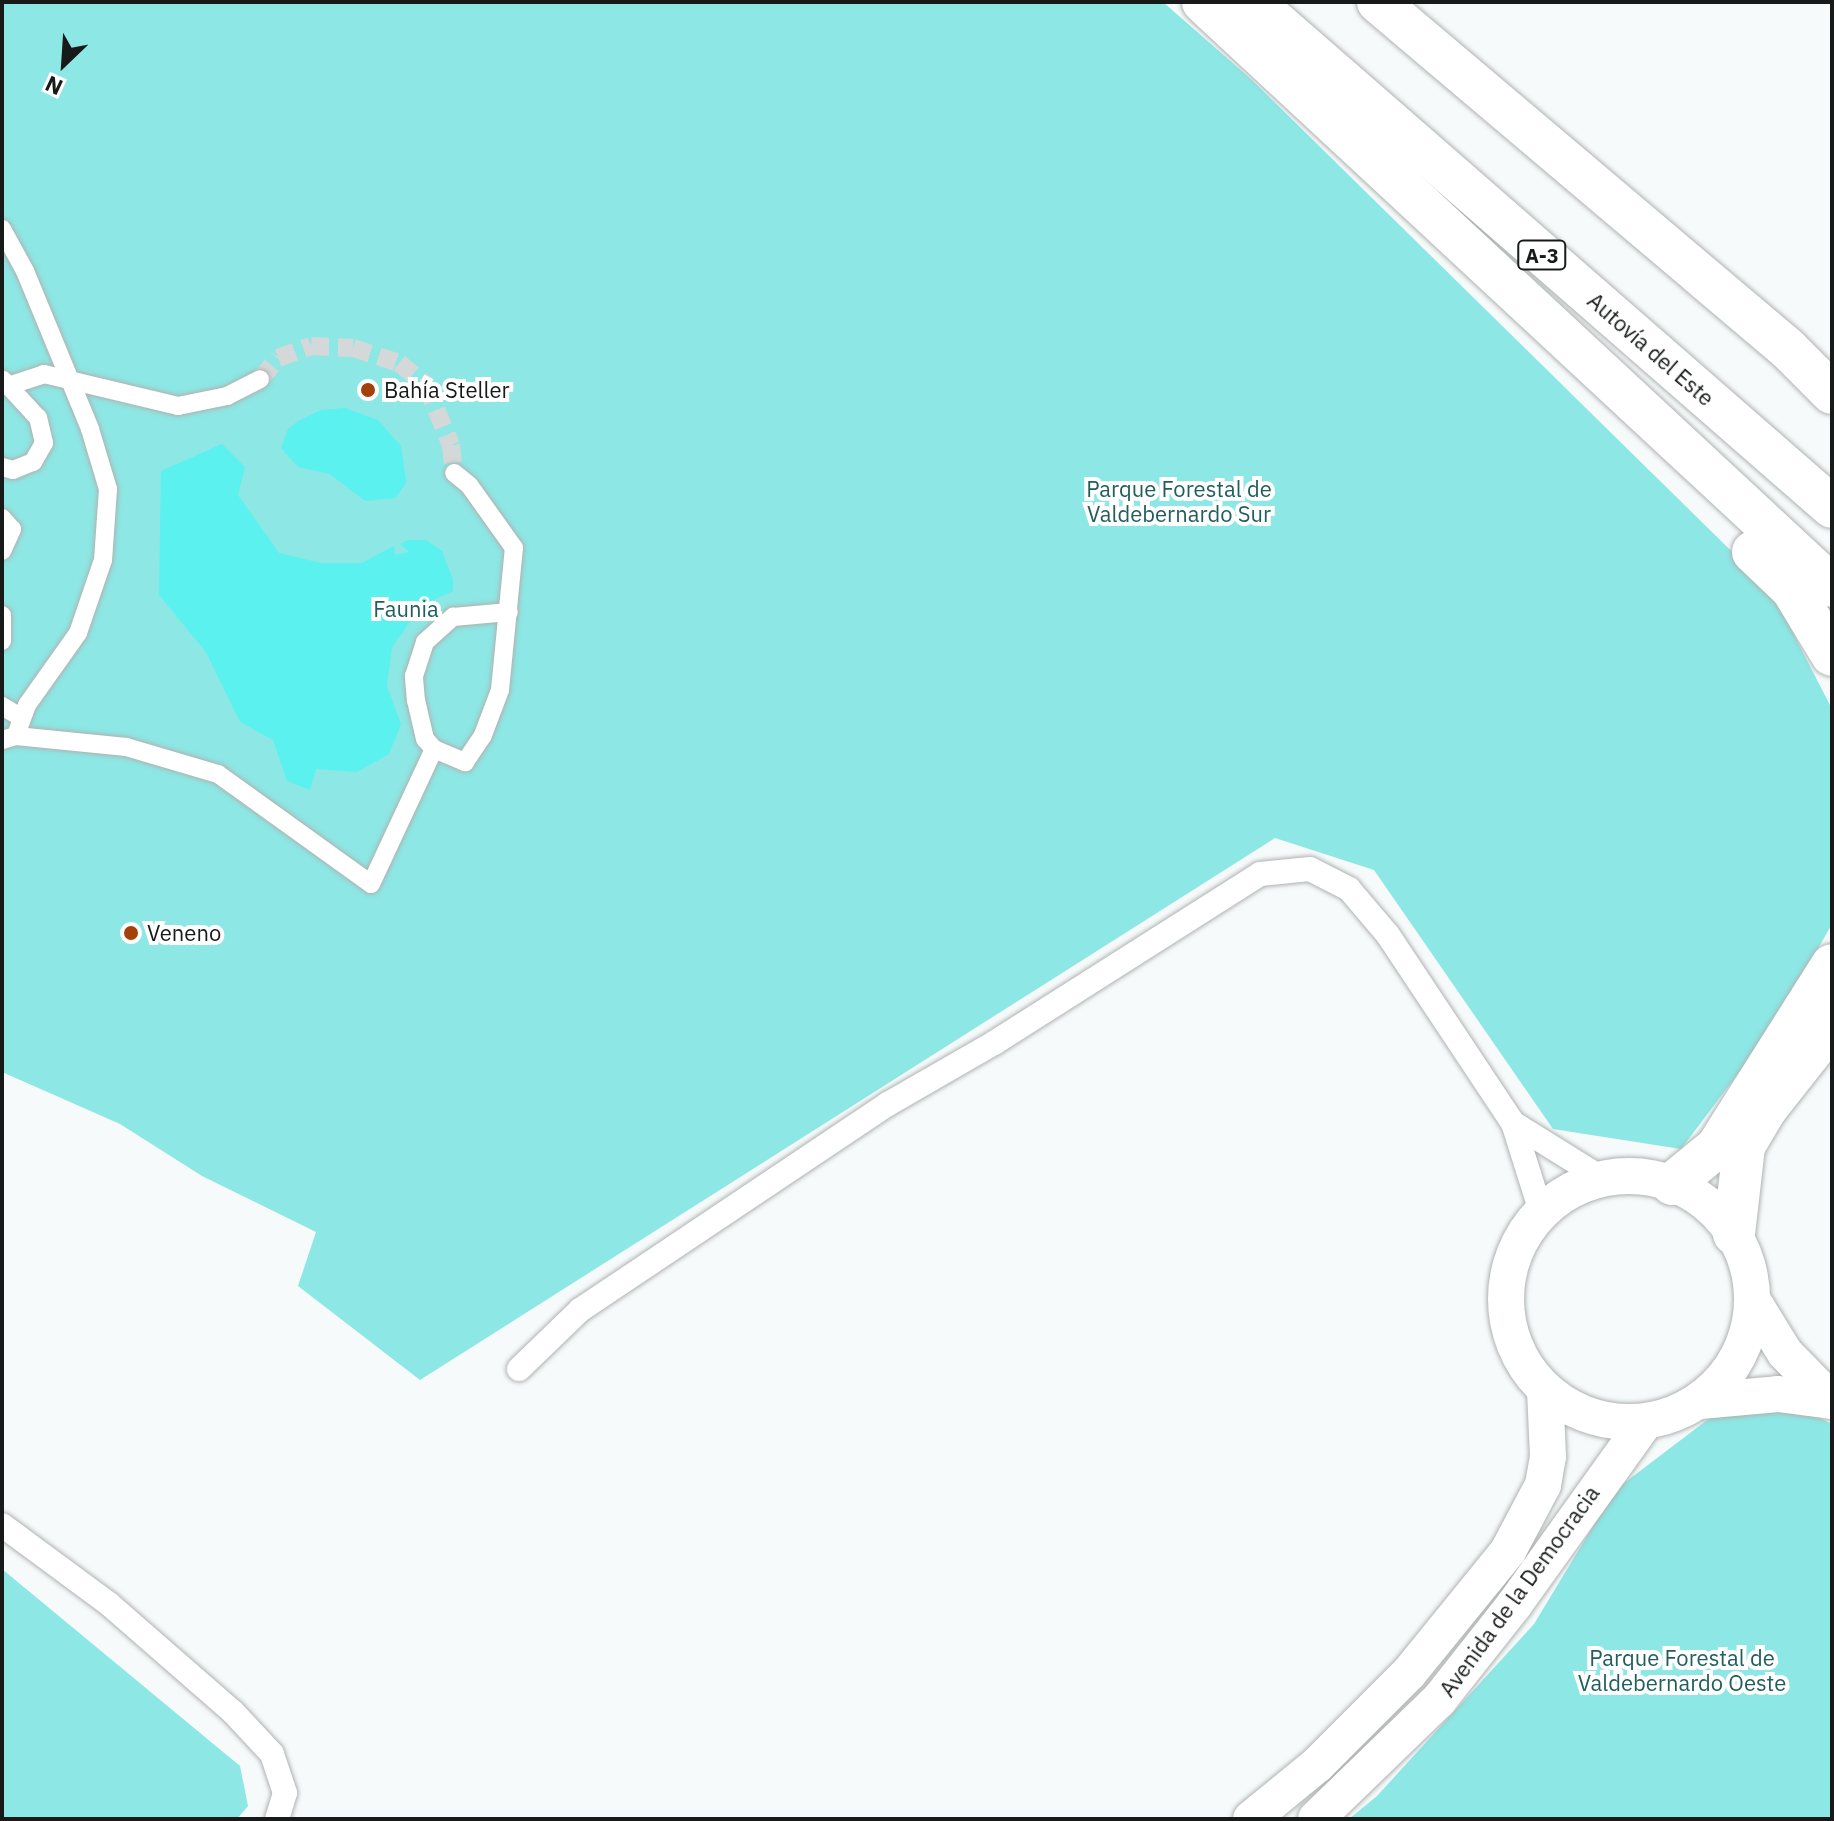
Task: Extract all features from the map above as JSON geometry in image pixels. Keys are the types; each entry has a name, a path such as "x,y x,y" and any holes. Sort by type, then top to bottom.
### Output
{"highway":[{"path":"1203,2 1456,241 1832,586"},
{"name":"Autovía del Este","path":"1253,2 1832,507"},
{"path":"1378,2 1788,349 1832,393"},
{"path":"1456,241 1585,392 1792,589 1832,655"},
{"path":"1788,349 1832,375"},
{"path":"1672,1184 1717,1147 1832,965"},
{"path":"1734,1234 1744,1146 1774,1098 1832,1025"}],"main road":[{"path":"1700,1401 1738,1357 1753,1301 1750,1270 1734,1234 1699,1198 1672,1184 1638,1177 1603,1179 1570,1191 1541,1212 1514,1253 1505,1302 1516,1350 1545,1390 1592,1417 1645,1422 1700,1401 1766,1394 1832,1401"},
{"path":"1753,1301 1785,1353 1832,1401"},
{"name":"Avenida de la Democracia","path":"1251,1819 1317,1765 1409,1673 1508,1551 1543,1485 1548,1456 1545,1390"},
{"name":"Avenida de la Democracia","path":"1316,1819 1439,1700 1645,1422"}],"street":[{"path":"2,229 68,378 108,489 103,560 78,633 13,731"},
{"path":"2,467 13,470 33,462 44,443 38,418 7,382 44,374 178,406 227,396 260,379"},
{"path":"454,473 469,485 514,548 509,612 500,690 483,735 465,762 434,749 425,739 414,676 425,642 453,617 509,612"},
{"path":"2,518 12,529 2,551"},
{"path":"2,615 2,641"},
{"path":"2,706 13,731"},
{"path":"13,731 126,747 218,774 371,884 434,749"},
{"path":"519,1369 580,1310 875,1112 1260,874 1310,869 1349,889 1388,935 1513,1123 1541,1212"},
{"path":"1513,1123 1603,1179"},
{"path":"2,1525 109,1604 243,1722 272,1754 285,1793 277,1819"}],"green space":[{"path":"2,2 1163,2 1252,80 1771,590 1832,709 1832,924 1774,1026 1681,1149 1553,1129 1374,870 1275,838 420,1380 298,1286 316,1232 202,1176 120,1124 2,1072"},
{"name":"Parque Forestal de Valdebernardo Oeste","path":"1800,1408 1832,1424 1832,1819 1349,1819 1377,1796 1534,1624 1615,1490 1715,1414"},
{"path":"2,1569 240,1766 248,1806 237,1819 2,1819"}],"shaded area":[{"path":"345,408 378,420 401,446 406,482 396,498 365,501 330,474 298,467 281,448 288,429 298,421 321,410"},
{"path":"222,444 245,467 238,495 279,553 321,563 362,563 394,546 395,555 409,552 400,544 408,540 426,540 442,551 453,580 453,591 422,605 392,647 387,686 401,724 389,754 357,772 316,769 310,790 287,781 273,740 240,722 206,652 159,595 161,471"}],"tunnel":[{"path":"260,379 278,358 311,346 353,348 399,363 426,385 451,445 454,473"}],"place":[{"name":"Bahía Steller","path":"368,390"},
{"name":"Veneno","path":"131,933"}],"park label":[{"name":"Parque Forestal de Valdebernardo Sur","path":"1179,500"},
{"name":"Faunia","path":"406,609"}]}
